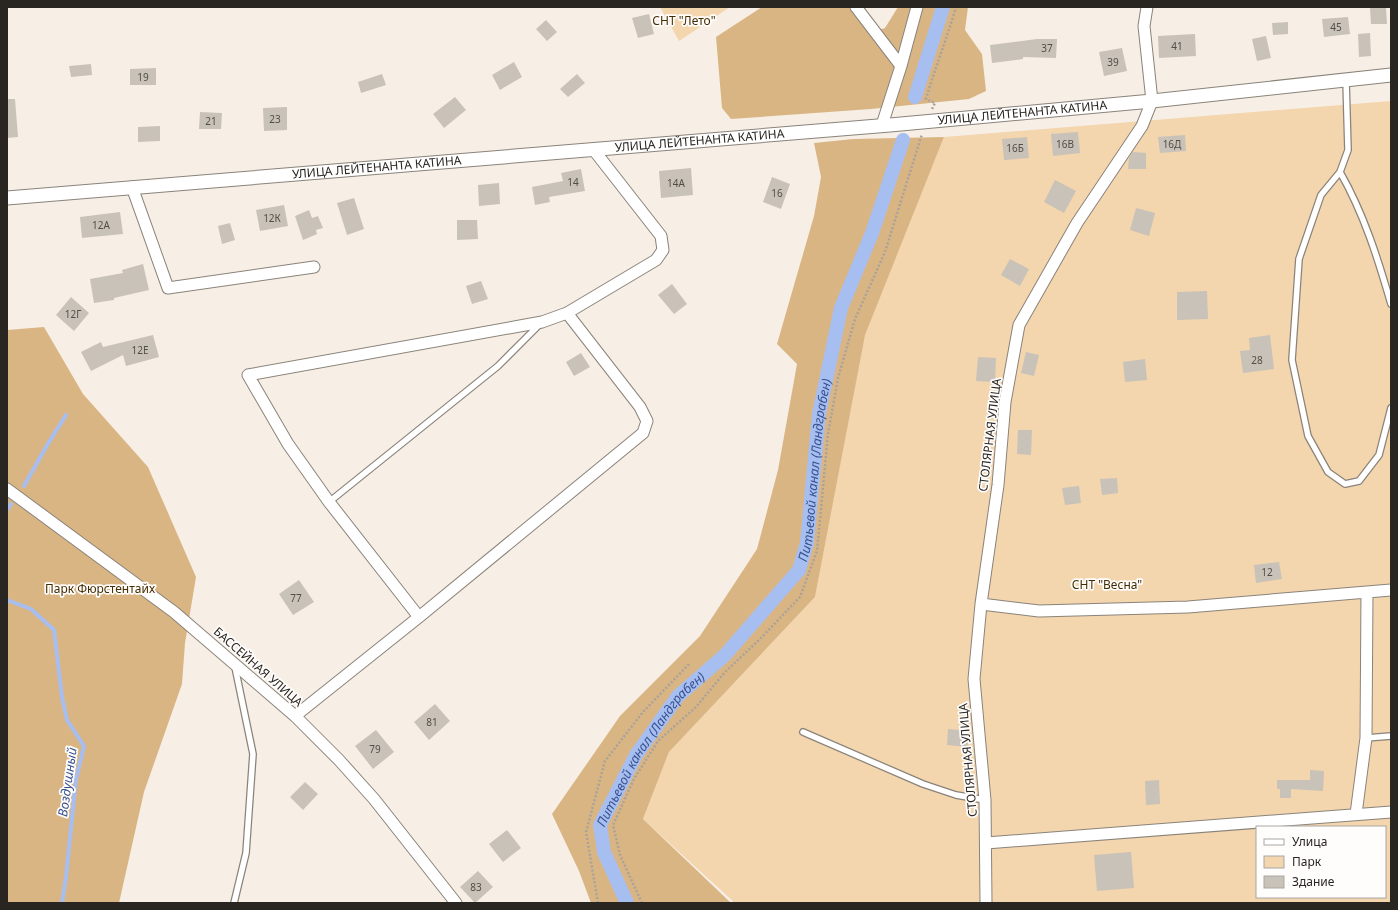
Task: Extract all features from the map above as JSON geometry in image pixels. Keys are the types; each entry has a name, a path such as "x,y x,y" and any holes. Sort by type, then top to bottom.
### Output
{"street":[{"path":"856,7 901,66"},
{"path":"882,125 901,66 917,7"},
{"name":"СТОЛЯРНАЯ УЛИЦА","path":"986,903 985,800 974,679 981,604 998,485 1006,402 1019,324 1077,223 1142,126 1152,101 1144,26 1147,7"},
{"name":"УЛИЦА ЛЕЙТЕНАНТА КАТИНА","path":"7,198 882,125 1152,101 1391,75"},
{"path":"420,617 329,502 288,444 248,375 542,322 567,313 656,260 663,250 661,236 594,149"},
{"path":"132,187 168,288 314,267"},
{"path":"295,716 420,617 643,433 647,421 640,407 567,313"},
{"name":"БАССЕЙНАЯ УЛИЦА","path":"7,490 174,612 295,716 339,760 374,800 456,903"},
{"path":"981,604 1039,611 1180,607 1391,590"},
{"path":"1356,814 1366,738 1366,592"},
{"path":"986,843 1391,812"}],"lane":[{"path":"1346,80 1348,150 1340,172 1321,194 1299,259 1292,360 1308,436 1328,472 1345,484 1360,481 1379,455 1391,408"},
{"path":"1340,172 1351,191 1374,246 1391,304"},
{"path":"329,502 498,366 542,322"},
{"path":"234,903 246,853 253,754 235,664"},
{"path":"803,732 923,784 956,795 985,800"},
{"path":"1366,738 1391,736"}],"path":[{"path":"926,99 956,7"},
{"path":"642,903 620,855 613,825 634,778 658,741 696,707 725,672 760,640 800,597 817,551 828,434 838,378 855,319 885,252 917,149"},
{"path":"598,903 586,832 606,761 643,712 689,664"}],"green space":[{"name":"СНТ \"Лето\"","path":"660,7 730,7 679,41"},
{"path":"762,7 850,7 869,33 885,28 898,7 968,7 965,30 982,54 986,91 969,99 871,109 731,119 722,108 716,37"},
{"name":"СНТ \"Весна\"","path":"1391,101 1391,903 735,903 643,819 669,752 815,597 864,336 944,137"},
{"path":"944,137 865,335 815,597 669,752 643,819 731,903 591,903 579,871 552,814 620,716 700,636 757,549 778,470 797,364 777,344 814,216 821,177 814,143 853,139"},
{"name":"Парк Фюрстентайх","path":"44,327 83,394 148,467 196,577 185,643 182,684 144,792 119,903 7,903 7,330"}],"building":[{"path":"1370,8 1386,8 1387,24 1371,24"},
{"path":"649,14 654,34 638,38 632,18"},
{"path":"1348,17 1350,34 1324,37 1322,19"},
{"path":"546,20 557,32 547,41 536,29"},
{"path":"1288,22 1288,34 1273,35 1272,23"},
{"path":"1370,33 1371,56 1359,57 1358,34"},
{"path":"1195,34 1196,56 1159,58 1158,36"},
{"path":"1266,36 1271,58 1257,61 1252,39"},
{"path":"1037,39 1057,39 1056,58 1023,57 1023,59 992,63 990,45"},
{"path":"1122,48 1127,71 1104,76 1099,52"},
{"path":"514,62 522,77 500,90 492,75"},
{"path":"91,64 92,75 71,77 69,66"},
{"path":"156,68 156,85 130,85 130,69"},
{"path":"382,74 386,85 361,93 358,82"},
{"path":"577,74 585,83 568,97 560,89"},
{"path":"455,97 466,110 444,128 433,114"},
{"path":"7,99 15,99 18,137 7,138"},
{"path":"287,107 287,130 264,131 263,108"},
{"path":"200,112 222,113 221,129 199,129"},
{"path":"160,126 160,141 138,142 138,127"},
{"path":"1078,132 1080,153 1053,156 1051,134"},
{"path":"1185,135 1186,151 1160,153 1158,137"},
{"path":"1027,137 1029,158 1004,160 1002,139"},
{"path":"1133,152 1146,153 1146,169 1128,169 1129,158"},
{"path":"691,168 693,195 661,198 659,171"},
{"path":"581,169 585,191 549,197 550,202 535,205 532,187 563,181 561,173"},
{"path":"772,177 790,184 781,209 763,202"},
{"path":"1055,180 1076,191 1064,213 1044,202"},
{"path":"499,183 500,204 479,206 478,185"},
{"path":"354,198 364,229 347,235 337,203"},
{"path":"284,205 288,226 260,231 256,210"},
{"path":"1136,208 1155,213 1149,236 1130,230"},
{"path":"309,210 312,218 318,216 323,228 316,230 317,234 303,240 295,216"},
{"path":"120,212 123,234 82,238 80,217"},
{"path":"457,220 477,220 478,239 457,240"},
{"path":"230,223 235,240 222,244 218,226"},
{"path":"1010,259 1029,269 1020,286 1001,275"},
{"path":"143,264 149,290 114,298 114,300 94,303 90,279 123,273 122,270"},
{"path":"481,281 488,299 472,304 466,286"},
{"path":"672,284 687,304 674,314 658,295"},
{"path":"1207,291 1208,319 1177,320 1177,292"},
{"path":"71,297 89,313 74,331 56,315"},
{"path":"153,335 159,357 126,366 123,355 91,371 81,352 101,342 103,347"},
{"path":"1270,335 1274,369 1243,373 1240,351 1250,350 1249,338"},
{"path":"1026,352 1039,355 1034,376 1021,373"},
{"path":"581,353 590,367 574,376 566,362"},
{"path":"978,357 996,358 995,382 976,381"},
{"path":"1145,359 1147,380 1125,382 1123,362"},
{"path":"1018,430 1032,430 1031,455 1017,454"},
{"path":"1117,478 1118,493 1102,495 1100,479"},
{"path":"1079,486 1081,503 1065,505 1062,488"},
{"path":"1279,562 1282,579 1256,583 1254,565"},
{"path":"299,580 314,602 293,615 279,594"},
{"path":"435,704 450,721 429,740 414,722"},
{"path":"948,729 969,731 968,747 947,745"},
{"path":"376,730 394,752 373,769 355,746"},
{"path":"1310,770 1324,771 1323,791 1291,789 1291,798 1280,798 1280,789 1277,789 1277,780 1310,780"},
{"path":"1159,780 1160,804 1146,805 1145,781"},
{"path":"305,782 318,794 303,810 290,797"},
{"path":"507,830 521,848 503,862 489,844"},
{"path":"1131,852 1134,888 1097,891 1094,855"},
{"path":"478,871 493,887 475,903 460,887"}],"waterway":[{"name":"Питьевой канал (Ландграбен)","path":"915,97 943,7"},
{"name":"Питьевой канал (Ландграбен)","path":"627,903 604,852 600,825 636,755 678,696 725,655 799,570 807,543 819,414 841,308 872,233 903,140"},
{"path":"24,486 66,415"},
{"path":"7,510 11,504"},
{"name":"Воздушный","path":"7,600 31,609 54,630 62,697 67,720 84,746 76,779 62,903"}]}
